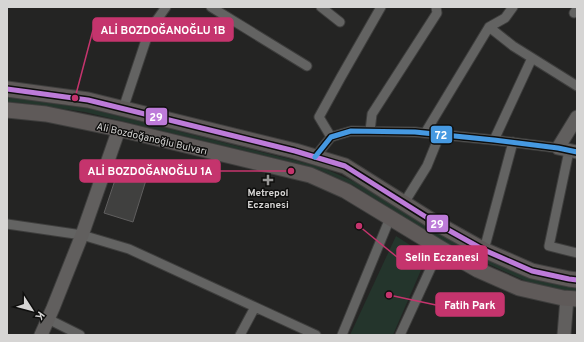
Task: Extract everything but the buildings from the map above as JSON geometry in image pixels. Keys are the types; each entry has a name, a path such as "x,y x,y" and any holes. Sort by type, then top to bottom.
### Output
{"main road":[{"name":"Ali Bozdoğanoğlu Bulvarı","path":"7,89 88,100 295,151 345,166 434,222 484,250 532,271 577,280"},
{"name":"Ali Bozdoğanoğlu Bulvarı","path":"7,110 46,114 119,129 310,176 346,191 478,270 519,288 572,299"}],"street":[{"path":"124,109 149,31 166,7"},
{"path":"211,7 307,66"},
{"path":"320,7 340,22"},
{"path":"332,137 320,117 381,7"},
{"path":"370,131 372,114 437,12 436,7"},
{"path":"425,133 489,27 505,18 513,7"},
{"path":"489,27 513,46 577,86"},
{"path":"494,140 532,58"},
{"path":"577,117 568,150 549,246 577,252"},
{"path":"41,335 82,235 119,129"},
{"path":"314,157 332,137 351,131 440,134 514,142 568,150"},
{"path":"404,203 427,166 440,134"},
{"path":"484,250 514,142"},
{"path":"342,335 390,218"},
{"path":"7,224 82,235 129,249 316,335"},
{"path":"400,335 440,248"},
{"path":"564,335 572,299"},
{"path":"240,335 255,307"},
{"path":"48,319 80,335"}],"green space":[{"path":"7,97 86,108 321,167 355,182 434,231 475,254 532,279 577,287 577,293 557,292 530,283 473,257 432,235 353,185 320,170 85,112 7,102"},
{"path":"396,236 427,256 393,335 350,335"}],"transit line":[{"name":"29","path":"7,89 88,100 295,151 345,166 434,222 484,250 532,271 577,280"},
{"name":"72","path":"315,157 331,137 351,131 415,132 494,140 558,148 577,152"}],"place":[{"name":"ALİ BOZDOĞANOĞLU 1B","path":"75,98"},
{"name":"ALİ BOZDOĞANOĞLU 1A","path":"291,171"},
{"name":"Metrepol Eczanesi","path":"268,180"},
{"name":"Selin Eczanesi","path":"359,226"},
{"name":"Fatih Park","path":"389,295"}]}
